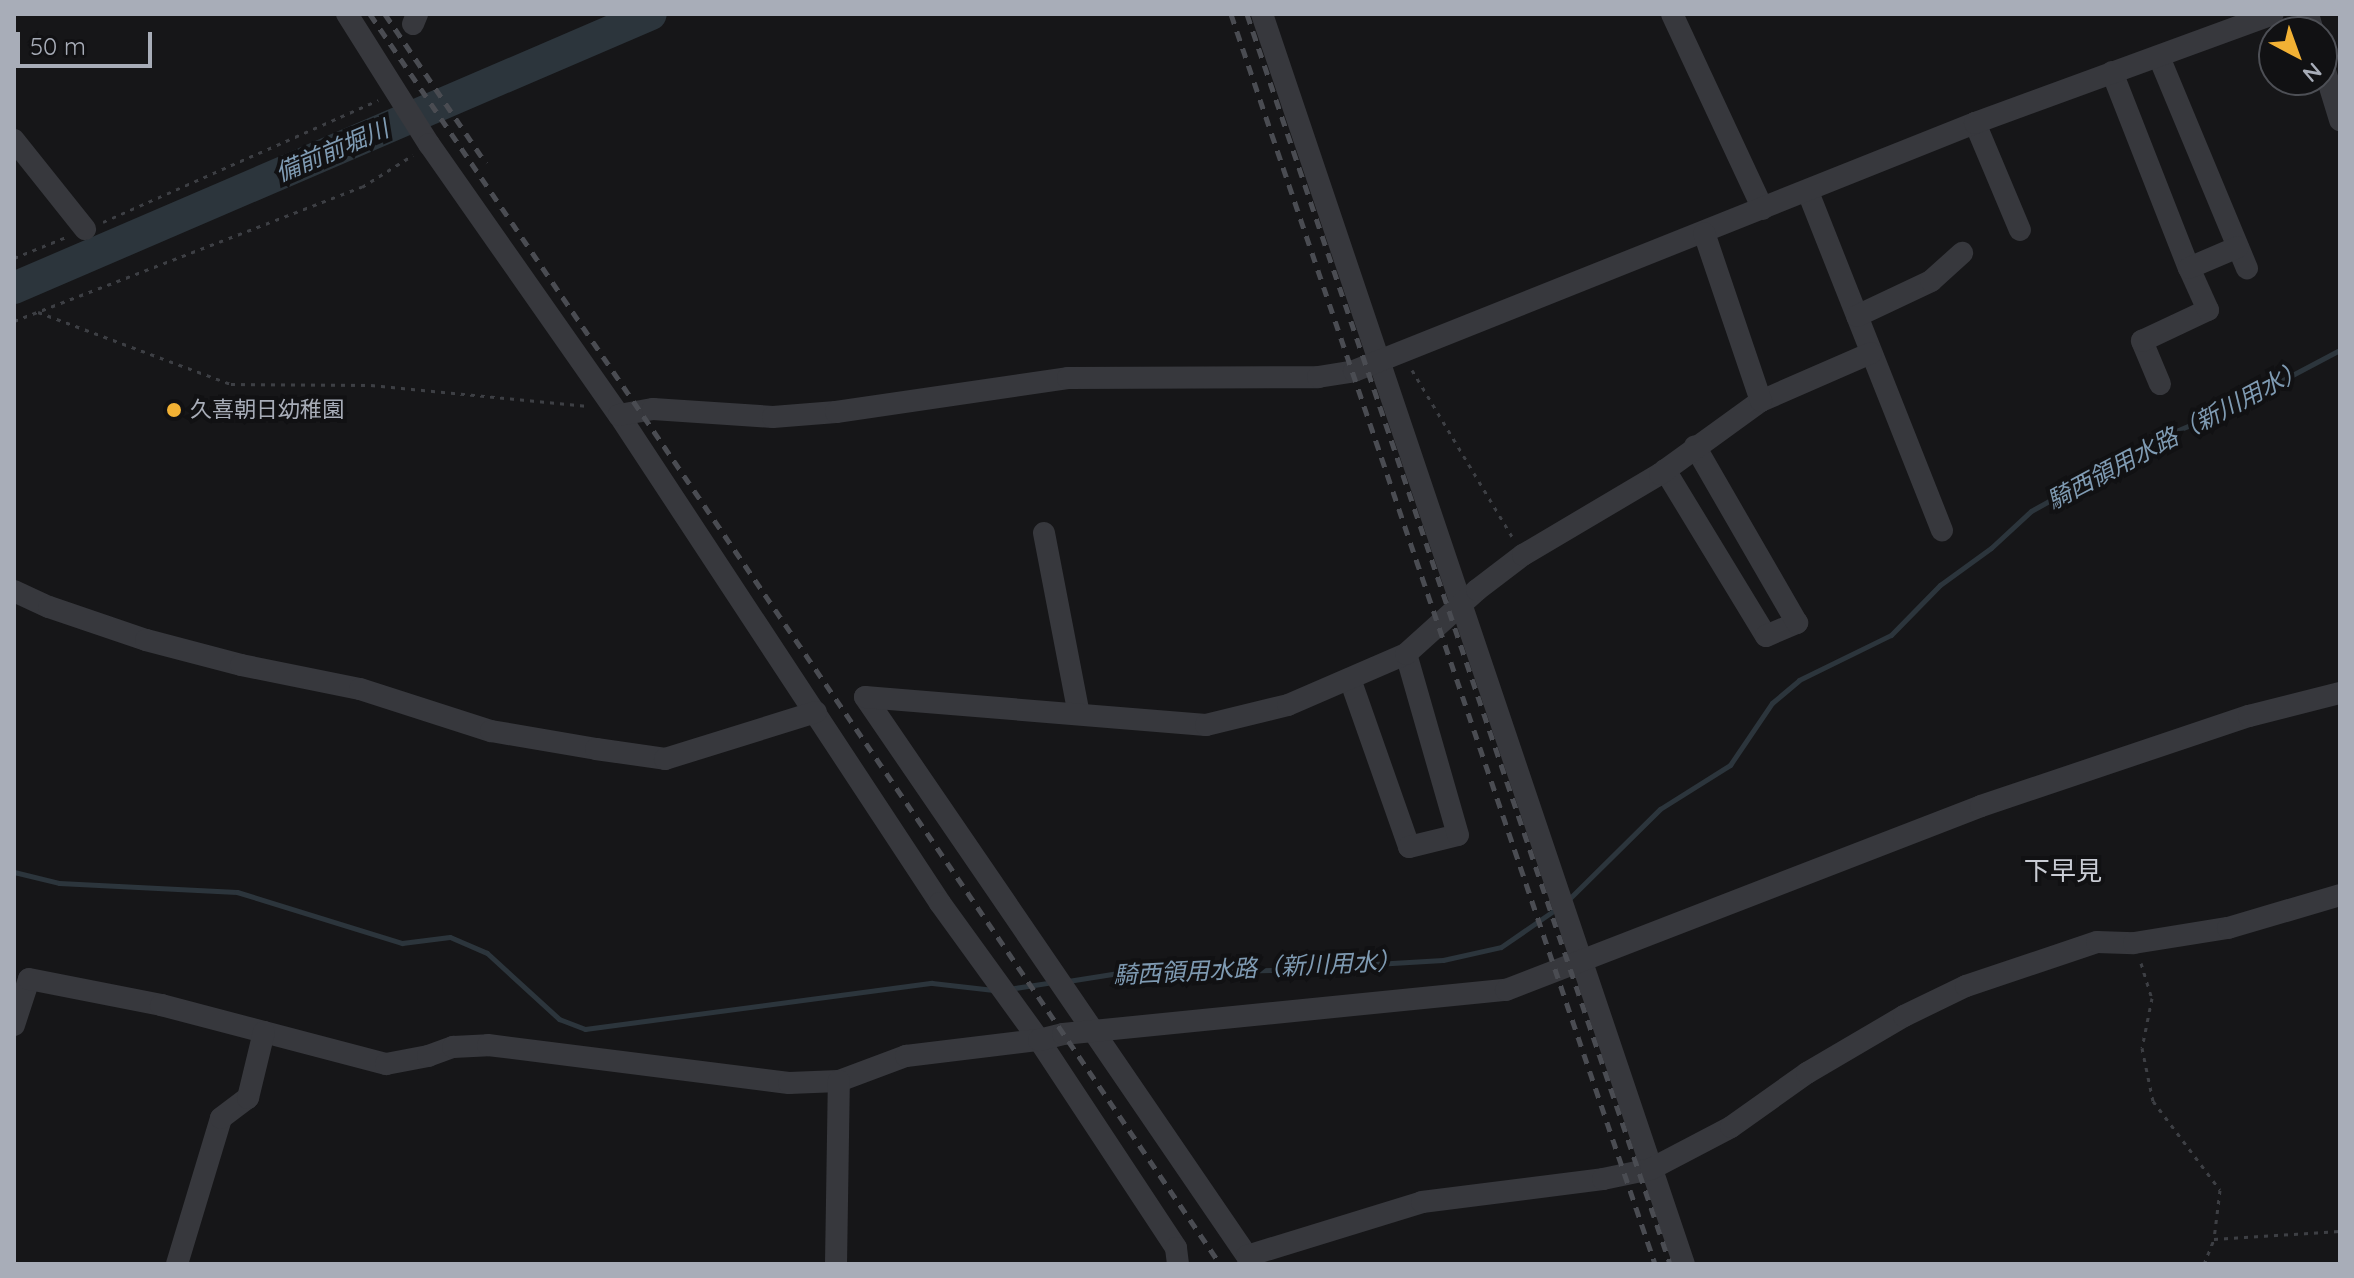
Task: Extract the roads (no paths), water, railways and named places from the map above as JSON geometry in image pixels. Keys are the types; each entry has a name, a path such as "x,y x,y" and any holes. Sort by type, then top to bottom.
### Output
{"street":[{"path":"347,14 392,80 397,95 428,142 613,408 940,903 1039,1040 1176,1248 1178,1264"},
{"path":"1262,14 1684,1264"},
{"path":"1672,14 1763,209"},
{"path":"613,408 773,417 836,412 1068,378 1318,377 1354,371 1975,123 2273,14"},
{"path":"2159,57 2247,268"},
{"path":"2112,72 2208,310 2142,341 2160,384"},
{"path":"2333,96 2340,120"},
{"path":"1975,123 2020,230"},
{"path":"14,140 85,229"},
{"path":"1808,192 1942,530"},
{"path":"1704,233 1761,401"},
{"path":"2189,268 2238,247"},
{"path":"1857,316 1931,281 1962,253"},
{"path":"1871,353 1761,401 1665,470 1523,555 1406,654 1288,705 1206,725 865,697 1250,1260 1422,1202 1603,1179 1651,1169 1731,1127 1807,1073 1904,1016 1966,986 2097,942 2134,943 2228,928 2340,895"},
{"path":"1665,470 1766,636 1797,623 1695,446"},
{"path":"1044,533 1079,714"},
{"path":"14,591 146,640 241,665 360,689 491,731 596,749 665,759 816,712"},
{"path":"1350,679 1409,847 1458,835 1406,654"},
{"path":"14,1025 29,979 161,1005 386,1064 428,1056 453,1047 488,1045 789,1083 839,1081 906,1056 1096,1031 1506,990 1981,806 2249,716 2340,693"},
{"path":"177,1264 221,1118 248,1098 264,1032"},
{"path":"836,1264 839,1081"}],"waterway":[{"name":"備前前堀川","path":"14,288 651,14"},
{"name":"騎西領用水路（新川用水）","path":"1567,901 1660,809 1730,765 1772,703 1799,680 1891,635 1940,585 1991,548 2031,511 2176,431 2226,410 2340,350"},
{"name":"騎西領用水路（新川用水）","path":"14,872 59,883 237,892 402,943 450,937 487,953 559,1019 585,1029 932,983 994,990"},
{"name":"騎西領用水路（新川用水）","path":"1068,981 1118,973 1274,970 1443,960 1501,947 1559,907"},
{"name":"騎西領用水路（新川用水）","path":"1008,989 1054,982"}],"railway":[{"path":"370,14 1220,1264"},
{"path":"385,14 486,163"},
{"path":"1231,14 1655,1264"},
{"path":"1247,14 1670,1264"}],"place":[{"name":"久喜朝日幼稚園","path":"174,410"}],"district":[{"name":"下早見","path":"2063,871"}]}
